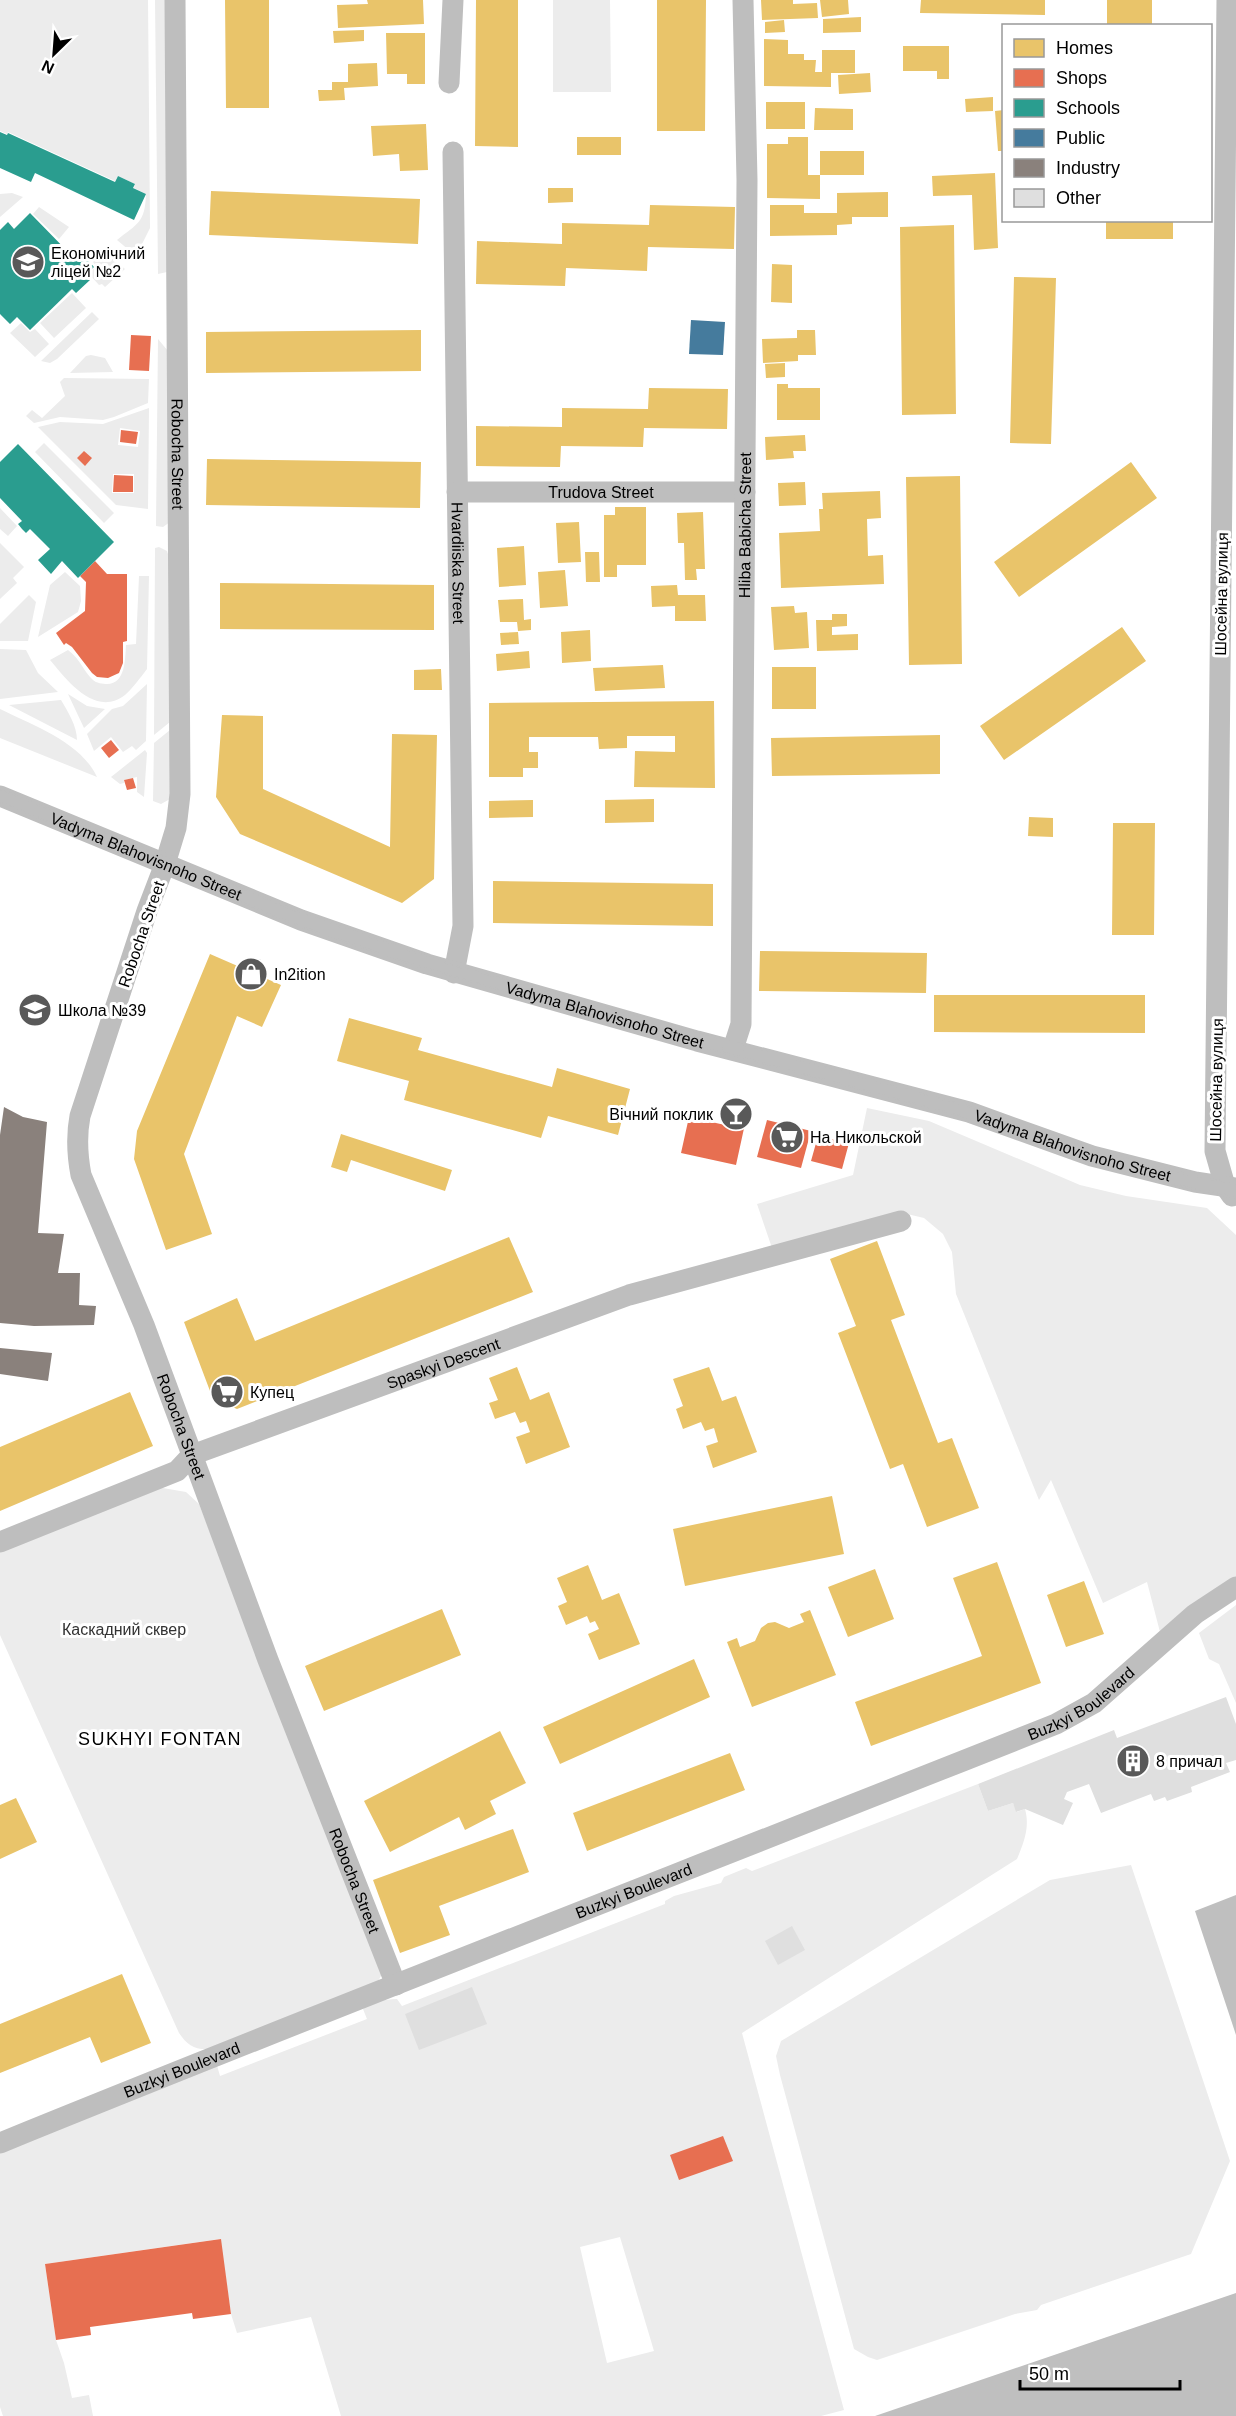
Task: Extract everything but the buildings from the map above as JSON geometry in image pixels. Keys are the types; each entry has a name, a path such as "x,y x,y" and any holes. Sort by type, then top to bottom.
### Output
{"street":[{"name":"Robocha Street","path":"175,0 180,794 176,828 80,1116 76,1136 81,1175 144,1326 273,1671 396,1985"},
{"path":"449,83 453,0"},
{"name":"Hliba Babicha Street","path":"733,1049 741,1024 747,180 743,0"},
{"name":"Шосейна вулиця","path":"1227,0 1215,1151 1232,1192"},
{"name":"Hvardiiska Street","path":"453,152 463,926 454,973"},
{"name":"Trudova Street","path":"457,492 745,492"},
{"name":"Vadyma Blahovisnoho Street","path":"0,796 301,920 454,973 969,1112 1092,1156 1232,1192"},
{"name":"Spaskyi Descent","path":"0,1542 177,1471 192,1455 629,1295 901,1221"},
{"name":"Buzkyi Boulevard","path":"0,2143 280,2029 1056,1724 1094,1703 1195,1614 1236,1587"}],"green space":[{"path":"0,0 148,0 150,228 136,256 117,240 139,222 144,211 146,194 134,188 135,184 118,176 115,181 8,132 7,134 0,131"},
{"path":"155,0 165,0 167,272 158,274"},
{"path":"553,0 610,0 611,92 553,92"},
{"path":"12,193 23,197 0,217 0,194"},
{"path":"39,207 69,227 59,239 33,214"},
{"path":"103,251 125,269 105,287 102,284 99,285 89,274 96,266 93,262"},
{"path":"72,293 86,308 54,338 40,323"},
{"path":"92,312 99,319 57,359 50,363 41,361"},
{"path":"21,323 30,332 35,329 49,344 35,357 10,333"},
{"path":"158,339 168,351 170,522 163,527 156,526"},
{"path":"86,356 105,358 113,372 70,373"},
{"path":"64,378 149,379 148,403 103,420 60,417 34,423 26,416 32,410 42,418 65,396 60,382"},
{"path":"149,408 148,509 116,505 38,427 60,422 103,424","holes":["120,428 140,431 138,447 118,445","113,474 134,474 134,493 112,493"]},
{"path":"44,443 114,513 104,523 35,452"},
{"path":"0,508 17,526 8,536 0,529"},
{"path":"0,543 24,567 13,578 17,583 0,599"},
{"path":"159,547 167,551 169,557 170,722 154,735 155,548"},
{"path":"65,572 80,586 81,601 78,612 38,637 50,585"},
{"path":"139,576 149,576 147,669 125,695 114,701 103,702 93,699 73,686 50,660 68,650 94,681 107,684 118,680 125,663 126,645 136,644"},
{"path":"29,595 36,602 28,641 0,641 0,624"},
{"path":"0,649 26,650 38,673 58,692 0,699"},
{"path":"147,684 146,741 136,750 132,746 123,752 111,737 94,751 87,734 112,709 123,706"},
{"path":"68,694 87,706 105,709 84,728"},
{"path":"61,700 74,724 77,740 9,705"},
{"path":"0,709 41,728 68,744 90,765 97,777 0,738"},
{"path":"170,730 170,799 161,804 153,801 154,743"},
{"path":"145,750 147,753 144,797 137,792 137,777 124,780 124,783 120,784 111,777"},
{"path":"867,1108 929,1121 1080,1185 1126,1196 1207,1208 1236,1235 1236,1578 1160,1632 1147,1582 1103,1603 1051,1480 1039,1500 956,1294 952,1252 943,1234 924,1218 903,1213 772,1248 757,1204 853,1175"},
{"name":"Каскадний сквер","path":"157,1487 186,1492 199,1504 379,1959 382,1974 376,1985 209,2049 192,2046 179,2033 0,1635 0,1549"},
{"path":"1236,1605 1236,1703 1219,1664 1209,1659 1199,1633"},
{"path":"978,1784 988,1811 1013,1803 1017,1812 1025,1809 1027,1828 1017,1859 742,2033 844,2410 821,2416 341,2416 311,2317 237,2333 231,2314 220,2239 45,2264 56,2340 72,2398 89,2395 93,2416 3,2416 0,2407 0,2146 216,2062 220,2076 367,2019 363,2009 375,2002 397,1999 402,2006 665,1904 665,1901 674,1896 721,1883 724,1877 746,1868 752,1871","holes":["620,2237 654,2351 607,2363 580,2247"]},
{"path":"1131,1865 1230,2161 1191,2254 1041,2305 1037,2310 1015,2314 877,2360 868,2357 854,2349 780,2075 776,2056 781,2041 1050,1880"}],"shaded area":[{"path":"1236,1895 1236,2035 1195,1911"},
{"path":"1236,2293 1236,2416 875,2416"}],"tram line":[{"path":"0,789 304,914 456,966 971,1107 1092,1150 1190,1175 1236,1184"},
{"path":"0,802 299,926 417,966 695,1045 969,1118 1087,1161 1189,1188 1236,1196"}],"place":[{"name":"Економічний ліцей №2","path":"28,262"},
{"name":"In2ition","path":"251,974"},
{"name":"Школа №39","path":"35,1010"},
{"name":"Вічний поклик","path":"736,1114"},
{"name":"На Никольской","path":"787,1137"},
{"name":"Купец","path":"227,1392"},
{"name":"8 причал","path":"1133,1761"}],"district":[{"name":"SUKHYI FONTAN","path":"160,1739"}]}
